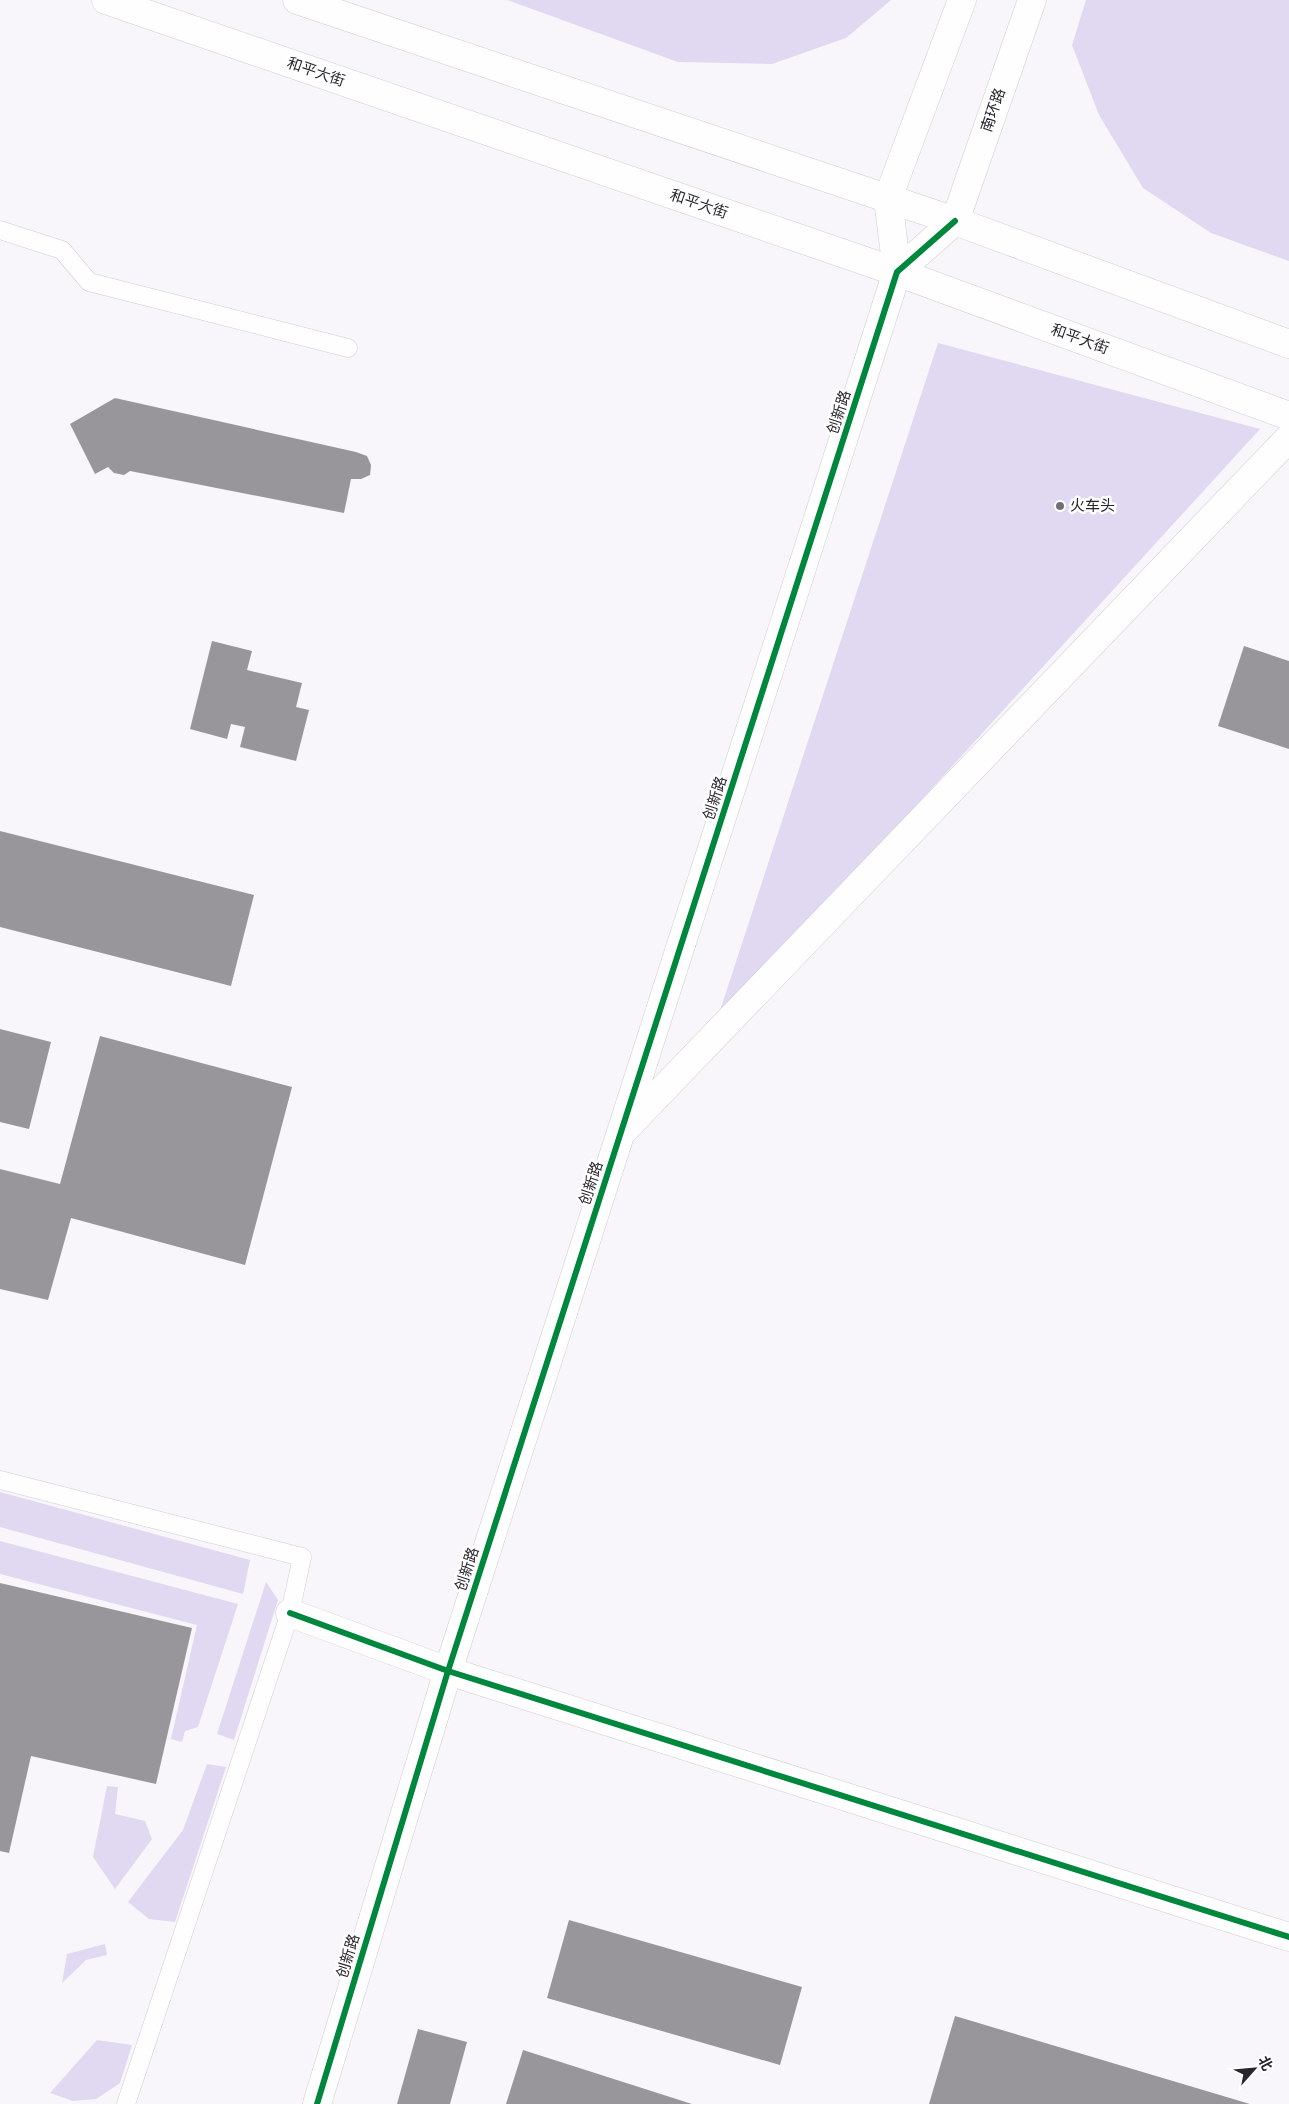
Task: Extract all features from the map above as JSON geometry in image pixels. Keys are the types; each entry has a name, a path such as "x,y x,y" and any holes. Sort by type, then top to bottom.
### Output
{"main road":[{"name":"和平大街","path":"106,0 897,272 1289,416"},
{"path":"297,0 955,221 1289,344"},
{"path":"897,272 888,198 962,0"},
{"name":"南环路","path":"955,221 1032,0"},
{"path":"897,272 955,221"},
{"name":"创新路","path":"316,2104 448,1671 897,272"},
{"path":"620,1133 1289,438"},
{"path":"290,1613 448,1671 1289,1937"}],"lane":[{"path":"0,230 62,250 89,282 348,348"},
{"path":"0,1480 302,1557 290,1613 126,2104"}],"shaded area":[{"path":"507,0 891,0 846,38 772,64 678,62"},
{"path":"1086,0 1289,0 1289,261 1211,233 1143,188 1099,115 1072,45"},
{"path":"938,343 1260,429 715,1026"},
{"path":"0,1492 250,1560 243,1594 0,1527"},
{"path":"0,1541 238,1604 198,1727 185,1731 182,1742 171,1739 197,1625 0,1574"},
{"path":"266,1582 278,1600 234,1740 217,1734"},
{"path":"207,1764 226,1767 175,1922 149,1919 128,1902 183,1830"},
{"path":"107,1786 118,1787 115,1814 145,1821 152,1839 115,1889 93,1857"},
{"path":"105,1944 107,1955 86,1960 62,1983 67,1954"},
{"path":"97,2040 132,2045 120,2083 96,2099 73,2101 50,2093"}],"building":[{"path":"115,398 356,452 367,456 371,465 370,475 361,479 351,479 344,513 130,471 124,475 114,473 108,467 95,474 70,424"},
{"path":"212,641 252,651 247,670 302,683 296,707 309,710 296,761 240,747 245,727 231,724 227,739 190,729"},
{"path":"1244,646 1289,661 1289,749 1218,726"},
{"path":"0,831 254,895 231,986 0,927"},
{"path":"0,1029 51,1042 29,1129 0,1122"},
{"path":"100,1036 292,1087 245,1265 71,1218 48,1300 0,1289 0,1169 60,1184"},
{"path":"0,1583 192,1628 156,1784 31,1756 9,1853 0,1851"},
{"path":"569,1920 802,1987 780,2065 547,1998"},
{"path":"955,2016 1250,2104 929,2104"},
{"path":"418,2029 467,2042 450,2104 397,2104"},
{"path":"523,2050 692,2104 506,2104"}],"cycle path":[{"path":"317,2104 448,1671 897,272 955,221"},
{"path":"290,1613 448,1671 1289,1937"}],"place":[{"name":"火车头","path":"1060,506"}]}
